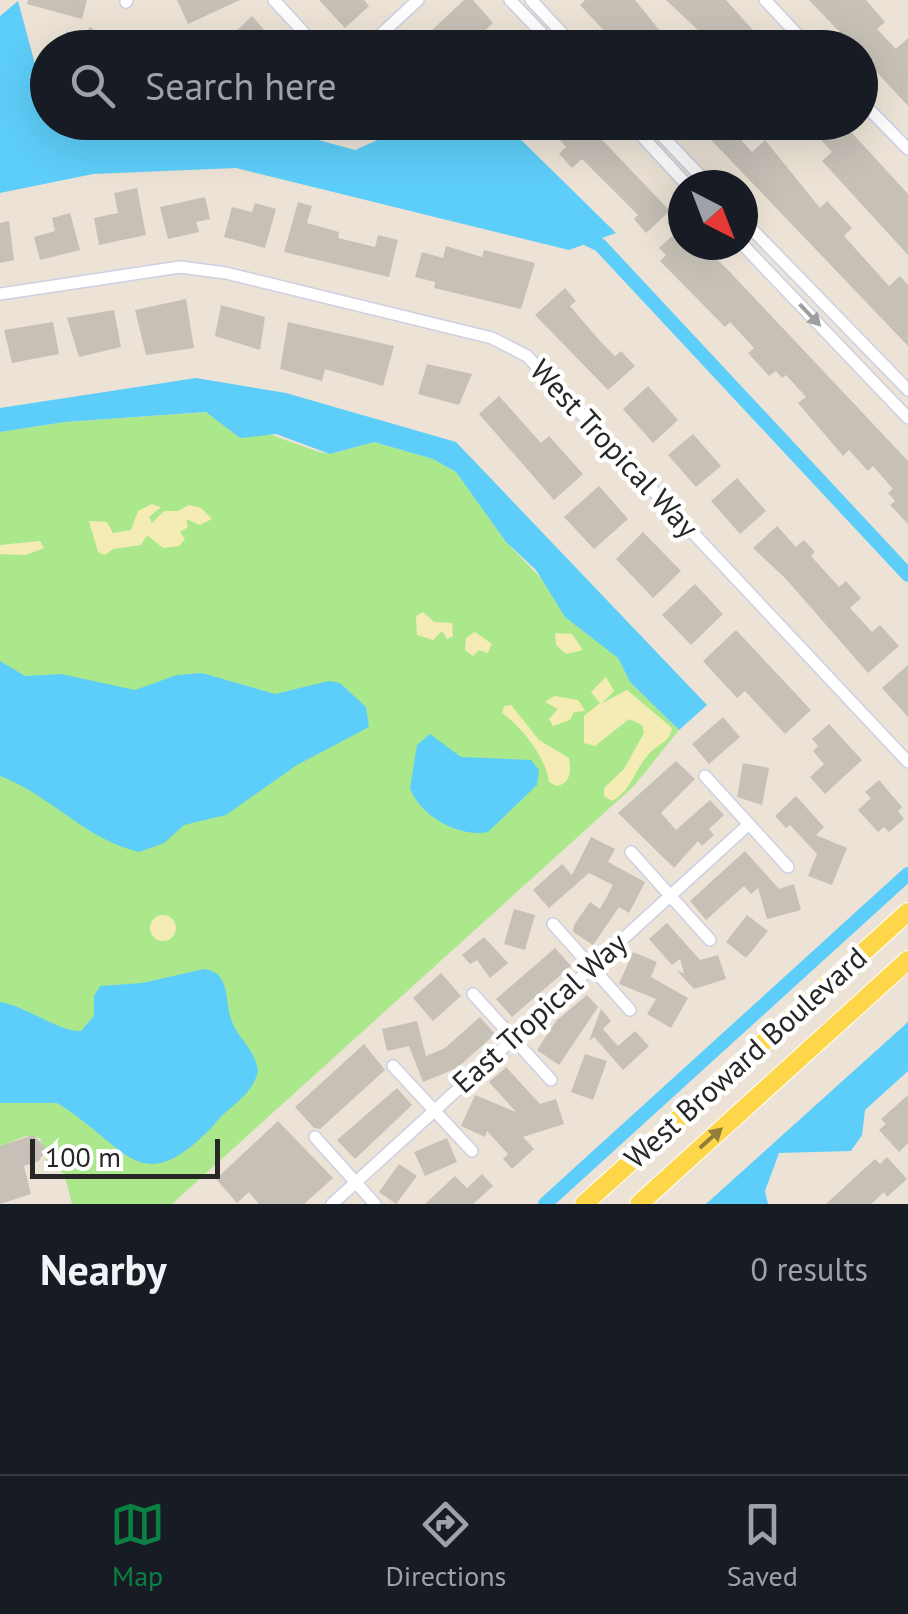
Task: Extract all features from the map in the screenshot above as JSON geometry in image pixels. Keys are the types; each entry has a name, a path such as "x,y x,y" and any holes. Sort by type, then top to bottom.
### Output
{"main road":[{"name":"West Broward Boulevard","path":"589,1201 908,912"},
{"name":"West Broward Boulevard","path":"639,1204 908,960"}],"street":[{"path":"274,0 302,30"},
{"path":"386,30 418,0"},
{"path":"510,0 539,30"},
{"path":"530,0 559,30"},
{"path":"765,0 793,30"},
{"path":"878,119 908,150"},
{"path":"646,140 673,170"},
{"path":"666,140 695,170"},
{"path":"758,235 908,390"},
{"path":"757,260 908,418"},
{"name":"West Tropical Way","path":"0,294 180,266 226,272 492,338 527,356 908,762"},
{"path":"705,776 788,866"},
{"name":"East Tropical Way","path":"332,1204 749,824"},
{"path":"631,852 710,940"},
{"path":"553,924 630,1010"},
{"path":"473,994 551,1080"},
{"path":"393,1066 472,1151"},
{"path":"315,1137 374,1204"}],"green space":[{"path":"207,412 319,452 330,454 374,442 433,459 456,472 506,542 618,658 630,682 679,730 634,786 172,1204 72,1204 64,1173 48,1167 40,1138 26,1136 0,1146 0,432 65,422"}],"sand":[{"path":"152,504 161,507 149,517 152,523 164,511 178,511 189,505 201,508 212,519 200,525 186,519 188,527 180,532 185,539 179,546 163,548 147,535 141,545 113,549 105,555 98,552 89,521 107,522 113,533 131,530 138,511"},
{"path":"40,541 44,548 26,555 0,554 0,545"},
{"path":"423,612 434,622 452,623 453,636 447,639 442,631 433,640 417,635 416,616"},
{"path":"475,632 492,644 488,653 479,650 473,656 465,650 466,638"},
{"path":"555,633 572,634 583,650 566,654 556,645"},
{"path":"606,677 614,691 601,704 627,690 672,728 667,739 646,757 625,791 612,801 604,796 604,788 624,769 644,733 642,725 629,719 595,746 584,743 584,716 600,703 591,692"},
{"path":"554,696 578,700 585,711 574,712 570,720 553,726 549,719 558,709 545,702"},
{"path":"511,705 539,740 569,758 570,772 565,782 557,786 549,782 532,743 502,713 504,706"},
{"path":"163,915 172,919 176,928 172,937 163,941 154,937 150,928 154,919"}],"water":[{"path":"18,1 30,45 30,140 318,140 355,150 378,140 521,140 616,233 569,250 236,168 93,174 0,193 0,16"},
{"path":"196,378 286,393 456,442 707,705 679,730 630,682 618,658 565,617 536,570 506,542 456,472 433,459 374,442 330,454 276,434 240,438 206,412 65,422 0,432 0,408"},
{"path":"0,661 25,676 61,674 135,690 177,675 202,673 275,694 329,681 340,683 366,707 369,727 297,765 226,815 184,825 164,843 139,852 102,838 0,776"},
{"path":"430,734 461,757 531,760 539,770 537,785 488,832 465,832 442,823 422,808 410,788 417,745"},
{"path":"204,969 213,971 223,982 232,1022 254,1057 258,1071 245,1095 189,1148 168,1161 150,1164 118,1149 57,1103 0,1103 0,1002 63,1028 81,1031 94,1016 94,996 100,986 142,983"},
{"path":"908,1022 908,1071 865,1110 862,1135 851,1151 779,1153 765,1191 768,1204 706,1204"}],"building":[{"path":"28,0 87,0 82,19 27,4"},
{"path":"177,0 240,0 188,24"},
{"path":"319,0 364,0 369,6 345,28"},
{"path":"464,0 473,0 493,23 485,30 432,30"},
{"path":"585,0 635,0 659,30 603,30 580,5"},
{"path":"666,0 726,0 753,30 698,30"},
{"path":"809,0 866,0 885,22 878,30 838,30"},
{"path":"252,16 264,30 237,30"},
{"path":"878,30 896,49 908,38 908,106 878,74"},
{"path":"560,140 602,140 668,213 646,233 634,219 638,215 582,159 572,168 559,154 566,147"},
{"path":"711,140 741,140 752,152 765,140 820,208 827,201 852,228 844,236 889,286 900,276 908,285 908,346 758,189 758,170 740,170"},
{"path":"821,140 858,140 908,194 908,255 822,161 832,152"},
{"path":"137,188 146,235 99,245 94,218 118,213 114,193"},
{"path":"205,197 210,219 196,222 199,232 168,239 160,207"},
{"path":"298,202 312,206 307,223 339,232 338,238 375,247 378,235 398,240 389,277 284,252"},
{"path":"255,203 276,209 265,248 224,237 232,207 252,212"},
{"path":"70,213 80,250 40,260 34,237 55,231 52,218"},
{"path":"9,221 14,260 0,263 0,223"},
{"path":"668,240 668,260 718,260 908,461 908,524 890,505 895,501 888,493 893,489 873,466 868,471 849,450 843,456 798,403 806,397 786,375 782,378 776,371 769,376 748,353 754,348 730,322 725,327 660,261 666,255 659,248"},
{"path":"446,246 482,257 484,250 535,263 521,309 434,288 435,282 415,277 422,252 443,258"},
{"path":"565,288 576,301 570,306 599,340 615,356 621,351 635,366 608,390 535,315"},
{"path":"186,299 194,348 146,355 135,310"},
{"path":"221,305 265,317 260,350 215,336"},
{"path":"114,310 121,347 79,357 67,318"},
{"path":"53,322 59,354 12,363 4,330"},
{"path":"288,322 394,346 383,386 325,369 322,381 280,369"},
{"path":"427,364 472,374 459,405 418,394"},
{"path":"648,386 678,420 653,443 623,409"},
{"path":"499,396 541,443 549,436 583,474 554,500 479,414"},
{"path":"693,434 721,466 696,487 668,455"},
{"path":"737,478 766,511 740,534 711,501"},
{"path":"599,486 628,519 594,549 564,517"},
{"path":"777,526 796,547 804,540 815,552 811,556 839,587 846,581 861,598 850,608 872,632 880,625 899,646 868,673 786,579 753,548"},
{"path":"643,532 681,571 653,598 616,559"},
{"path":"695,584 723,614 691,645 662,615"},
{"path":"736,630 811,710 785,734 745,691 737,698 703,661"},
{"path":"908,665 908,717 882,688"},
{"path":"723,717 740,737 709,764 692,744"},
{"path":"829,724 862,760 825,794 810,777 824,764 813,751 818,746 812,739"},
{"path":"676,761 695,779 661,813 676,830 710,800 724,815 709,829 714,835 702,846 698,841 674,868 618,813"},
{"path":"743,763 769,768 762,805 737,797"},
{"path":"879,780 902,807 898,811 904,819 889,832 884,827 878,832 858,810 871,798 865,792"},
{"path":"796,796 824,827 816,835 847,848 832,885 808,876 817,854 790,825 786,828 775,816"},
{"path":"591,837 615,849 608,862 645,882 629,913 619,907 593,945 573,932 574,925 590,902 600,909 613,885 589,873 549,908 533,890 562,864 572,875"},
{"path":"745,851 779,889 794,884 801,910 767,919 758,888 751,894 744,886 706,920 690,901"},
{"path":"514,909 535,915 525,950 504,944"},
{"path":"747,915 768,931 746,958 726,942"},
{"path":"667,923 700,960 718,955 726,979 694,989 677,971 684,973 680,959 672,965 649,939"},
{"path":"484,937 508,963 490,978 477,960 470,964 462,955"},
{"path":"555,948 571,966 512,1017 496,999"},
{"path":"633,952 657,962 651,977 688,998 671,1028 647,1014 656,999 619,984"},
{"path":"441,973 461,996 433,1021 413,998"},
{"path":"587,995 598,1007 559,1065 537,1050 556,1021"},
{"path":"601,1009 611,1021 603,1029 618,1046 635,1031 649,1046 623,1070 594,1037 589,1041"},
{"path":"480,1017 495,1034 457,1068 423,1082 409,1046 387,1051 382,1029 417,1021 426,1056 445,1048"},
{"path":"364,1044 385,1070 320,1129 314,1128 295,1107"},
{"path":"585,1054 607,1061 593,1100 571,1092"},
{"path":"506,1067 540,1104 556,1099 564,1124 523,1137 534,1149 512,1169 503,1159 508,1154 487,1131 485,1137 461,1126 475,1095 516,1112 489,1082"},
{"path":"397,1088 412,1105 355,1159 337,1140"},
{"path":"908,1095 908,1143 899,1152 879,1130 886,1124 881,1119"},
{"path":"278,1121 333,1178 304,1204 259,1204 249,1192 237,1203 216,1179"},
{"path":"33,1135 46,1148 39,1161 24,1166 31,1194 0,1204 0,1146"},
{"path":"447,1138 457,1162 425,1176 414,1152"},
{"path":"887,1157 907,1179 887,1197 884,1192 871,1204 826,1204 875,1159 880,1164"},
{"path":"399,1164 417,1176 396,1204 379,1192"},
{"path":"482,1174 493,1186 473,1204 425,1204 455,1176 467,1188"}],"waterway":[{"path":"579,235 600,245 908,575"},
{"path":"545,1204 908,874"}]}
